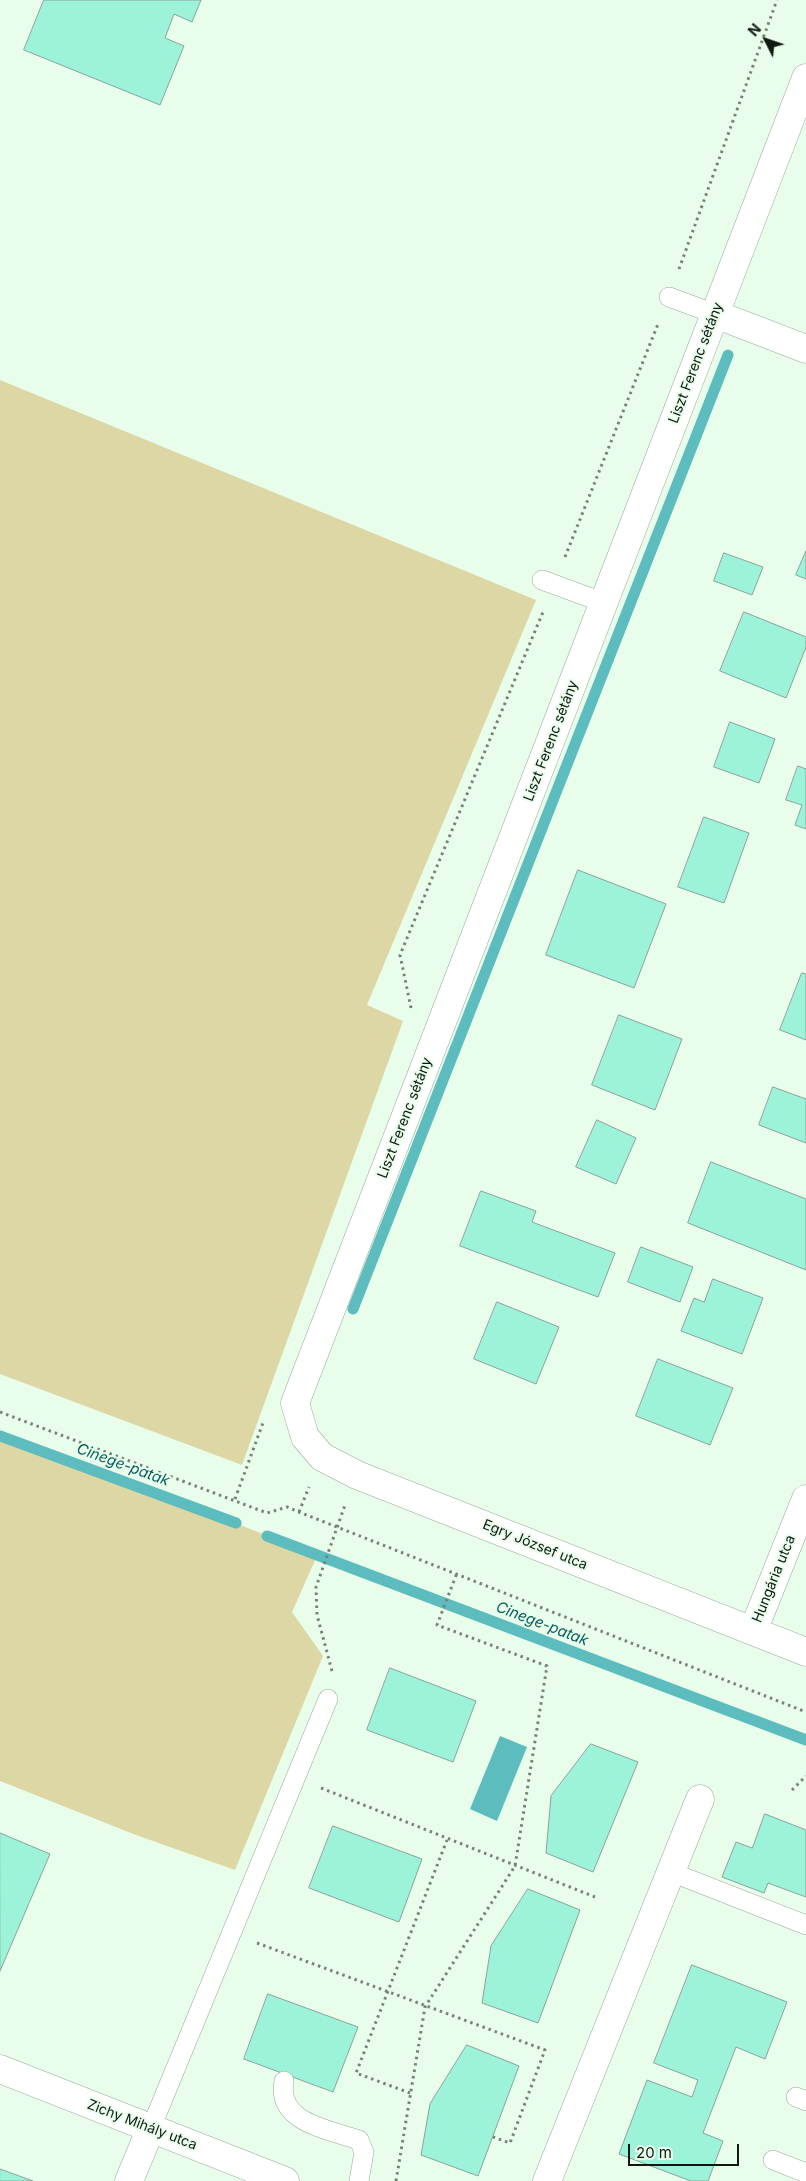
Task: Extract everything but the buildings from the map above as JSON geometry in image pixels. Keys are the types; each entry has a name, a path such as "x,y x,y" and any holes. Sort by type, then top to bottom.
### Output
{"street":[{"name":"Liszt Ferenc sétány","path":"295,1403 806,78"},
{"path":"715,314 806,349"},
{"name":"Egry József utca","path":"295,1403 305,1437 322,1457 357,1475 806,1652"},
{"name":"Hungária utca","path":"753,1631 806,1499"},
{"path":"547,2181 700,1800"},
{"name":"Zichy Mihály utca","path":"0,2069 285,2181"},
{"path":"129,2181 151,2128"}],"lane":[{"path":"669,296 715,314"},
{"path":"548,582 605,603"},
{"path":"151,2128 328,1699"},
{"path":"671,1872 806,1925"},
{"path":"284,2081 281,2094 287,2107 300,2120 359,2140 364,2152 359,2181"},
{"path":"773,2160 806,2173"}],"path":[{"path":"412,1013 400,955 548,582 669,296 777,0"},
{"path":"0,1412 235,1499 267,1513 287,1508 457,1573 806,1712"},
{"path":"235,1499 266,1415"},
{"path":"328,1699 333,1675 317,1615 316,1587 333,1538"},
{"path":"396,2181 425,2007 515,1866 548,1666 437,1625 457,1573"},
{"path":"792,1790 806,1776"},
{"path":"295,1778 594,1897"},
{"path":"410,2093 356,2073 447,1840"},
{"path":"231,1932 387,1993 545,2050 510,2143 493,2137"}],"shaded area":[{"path":"0,380 536,600 367,1005 403,1021 242,1465 0,1374"},
{"path":"0,1441 223,1518 317,1556 292,1612 323,1656 235,1870 136,1835 0,1781"}],"water":[{"path":"500,1736 527,1747 497,1821 470,1809"}],"waterway":[{"path":"353,1309 728,355"},
{"name":"Cinege-patak","path":"0,1436 236,1523"},
{"name":"Cinege-patak","path":"267,1536 806,1740"}]}
